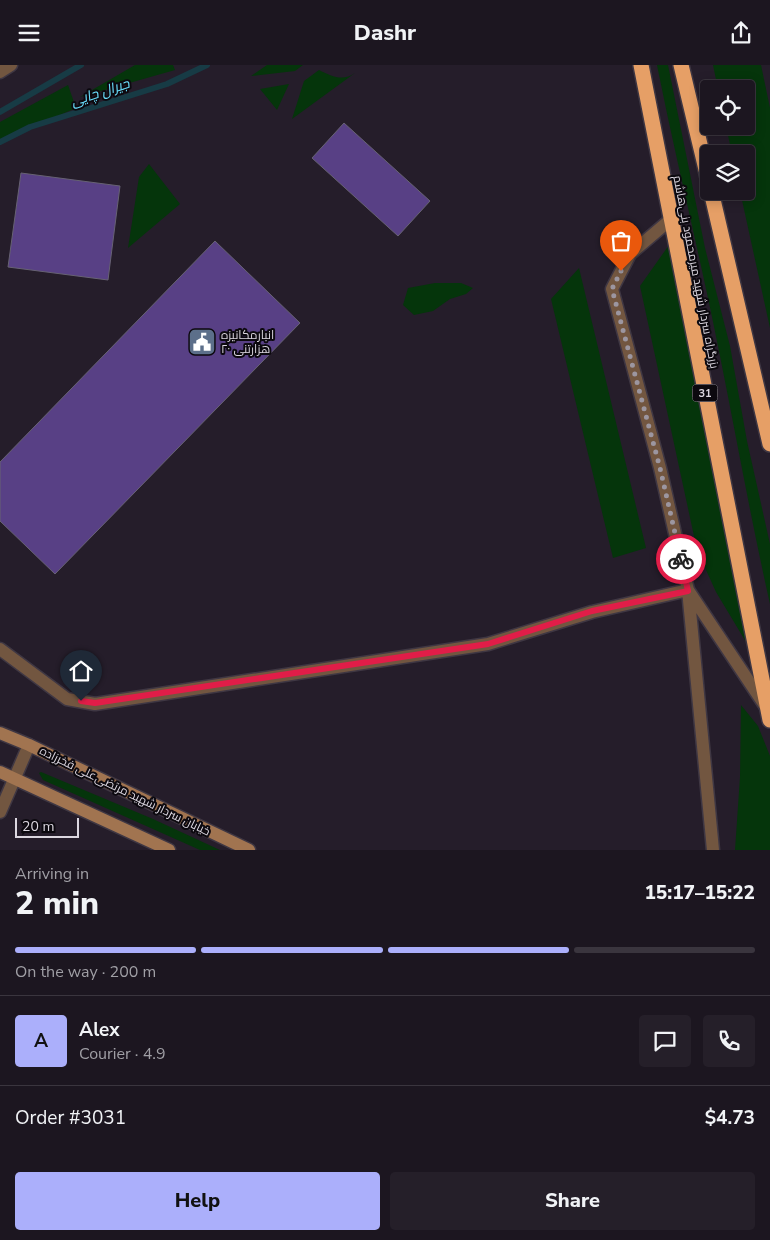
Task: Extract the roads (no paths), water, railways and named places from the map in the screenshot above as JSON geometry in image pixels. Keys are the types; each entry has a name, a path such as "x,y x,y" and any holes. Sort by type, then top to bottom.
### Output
{"highway":[{"name":"بزرگراه سردار شهید میرمحمود بنی‌هاشم","path":"641,65 769,715"},
{"path":"682,65 700,145"},
{"path":"713,200 770,444"}],"main road":[{"name":"خیابان سردار شهید مرتضی‌علی فخرزاده","path":"0,733 29,745 248,850"},
{"path":"0,772 169,850"}],"street":[{"path":"0,72 11,65"},
{"path":"670,220 630,254 612,289 660,468 688,591 713,850"},
{"path":"0,649 67,699 95,703 488,644 592,611 688,591"},
{"path":"688,591 769,715"},
{"path":"0,812 29,745"}],"waterway":[{"name":"جیرال چایی","path":"0,112 81,65"},
{"name":"جیرال چایی","path":"0,142 30,127 167,84 207,65"}],"place":[{"name":"انبارمکانیزه ۲۰ هزارتنی","path":"202,342"}]}
